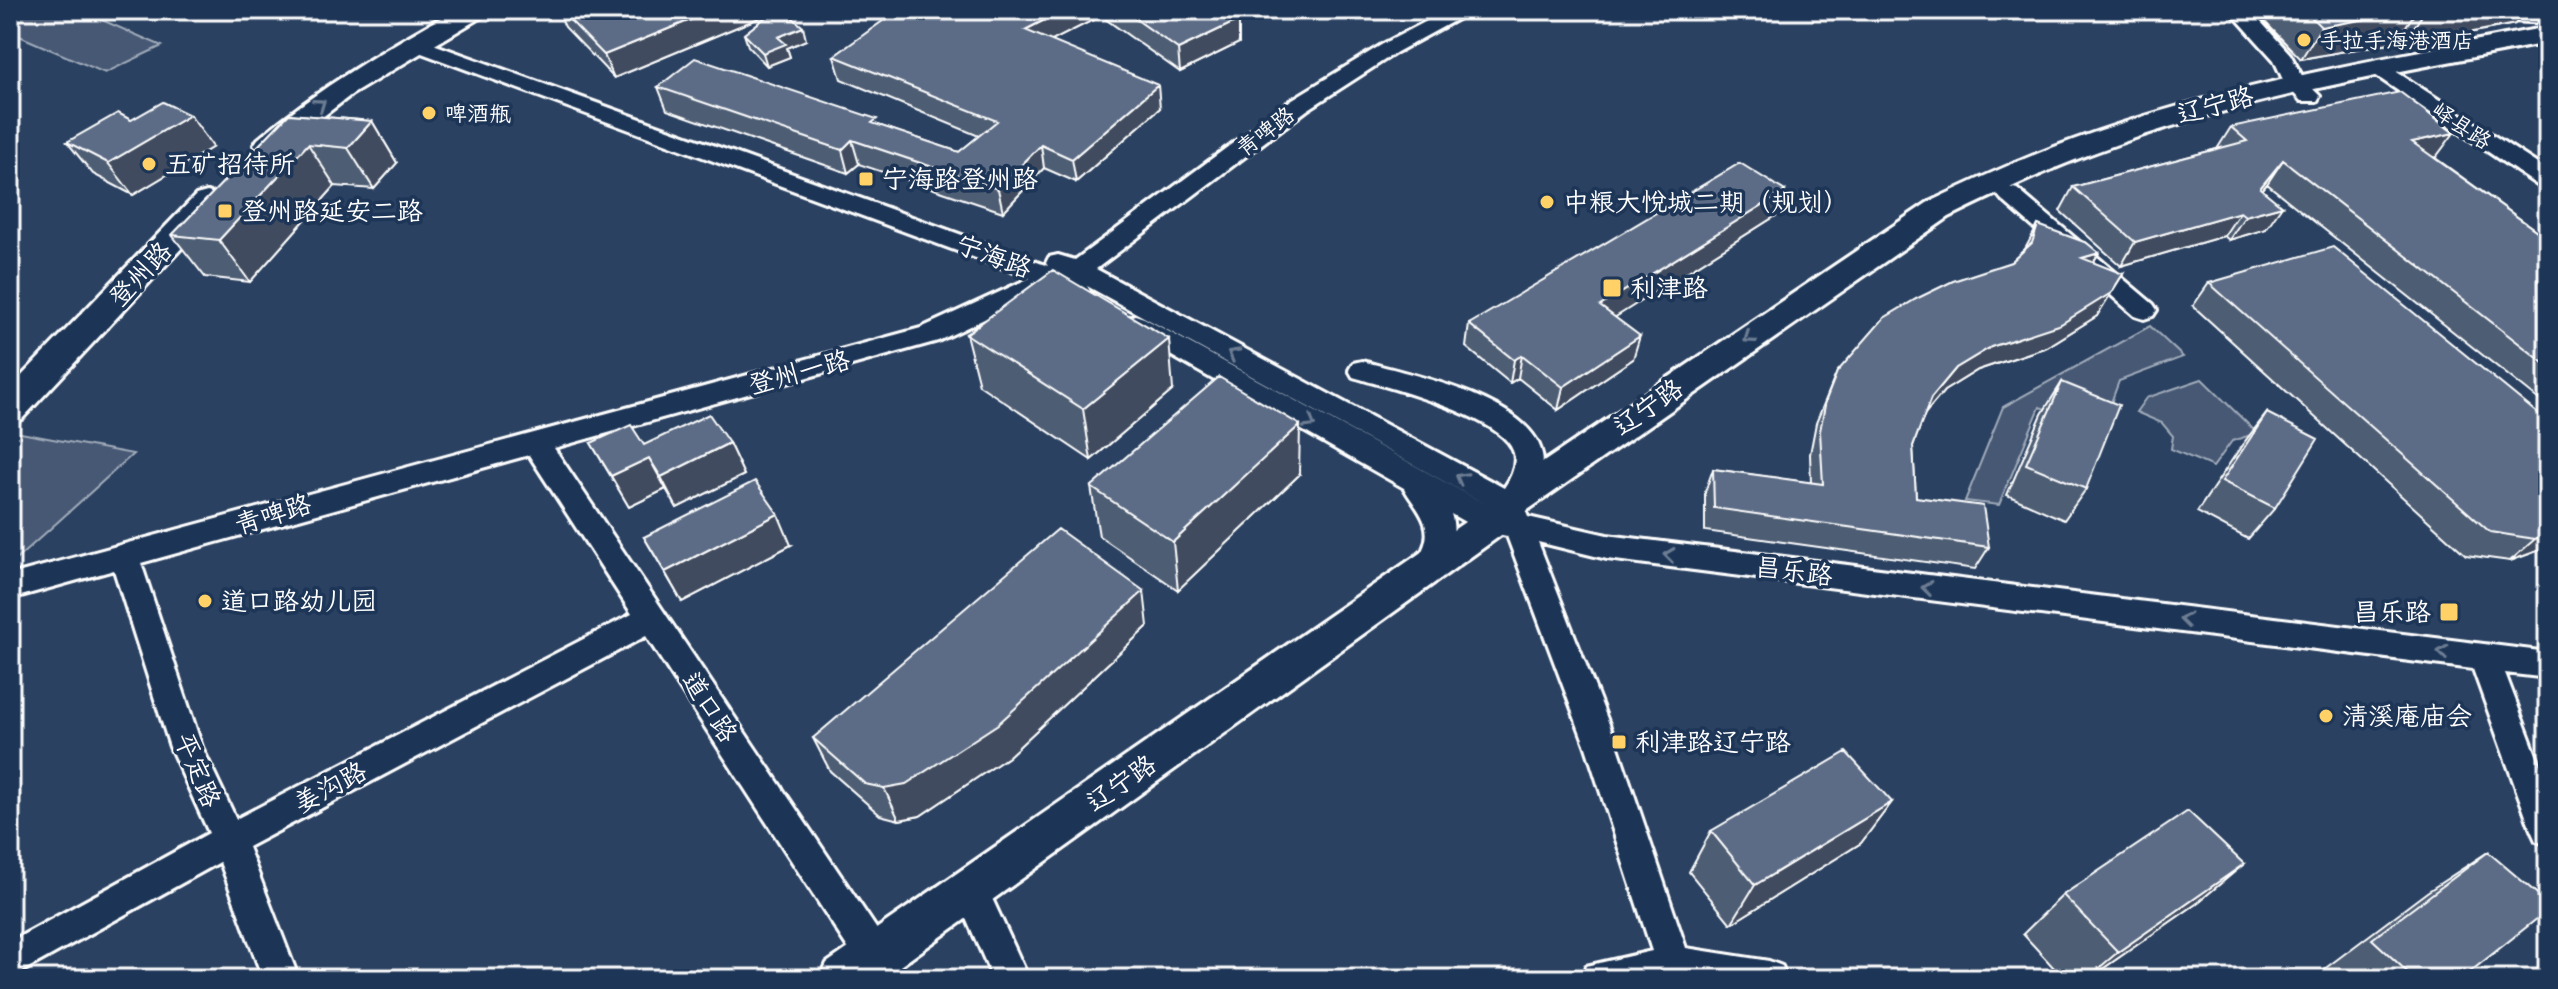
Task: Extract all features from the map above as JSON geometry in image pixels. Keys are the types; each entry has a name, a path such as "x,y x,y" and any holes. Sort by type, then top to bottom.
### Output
{"main road":[{"name":"登州路","path":"10,410 234,176 304,116 474,10"},
{"name":"辽宁路","path":"869,971 978,906 1506,518 1938,210 2013,173 2172,115 2385,73 2543,28"},
{"name":"辽宁路","path":"869,971 1421,572 1914,248 2009,194 2188,127 2302,90"},
{"path":"10,400 46,374"}],"street":[{"name":"青啤路","path":"1066,274 1299,105 1390,48 1464,10"},
{"path":"2239,10 2283,58 2302,90"},
{"path":"2418,10 2543,28"},
{"name":"宁海路","path":"423,39 1066,274 1506,518"},
{"name":"峄县路","path":"2385,73 2548,182"},
{"path":"2009,194 2144,310"},
{"name":"宁海路","path":"1066,274 1412,481 1506,518"},
{"name":"登州一路","path":"536,443 929,335 1066,274"},
{"path":"1362,370 1467,404 1515,429 1528,450 1526,479 1506,518 1602,747 1674,971"},
{"name":"青啤路","path":"10,587 536,443"},
{"name":"道口路","path":"536,443 652,618 869,971"},
{"path":"1412,481 1432,502 1440,520 1437,556 1421,572"},
{"name":"昌乐路","path":"1506,518 1607,547 2548,665"},
{"name":"平定路","path":"125,558 186,747 229,840 281,979"},
{"name":"姜沟路","path":"10,961 229,840 652,618"},
{"path":"2484,657 2548,830"},
{"path":"978,906 1011,979"},
{"path":"1599,979 1674,971 1769,979"}],"shaded area":[{"path":"10,10 79,10 162,46 105,73 10,32"},
{"path":"2150,326 2183,357 2119,381 2101,430 2040,407 1999,505 1965,501 2003,407"},
{"path":"2202,379 2257,433 2232,441 2213,467 2171,449 2173,436 2162,423 2136,412 2146,398"},
{"path":"10,431 133,454 10,565"}],"building":[{"path":"560,10 715,10 604,55"},
{"path":"775,10 784,10 803,27 778,37 786,44 763,53 744,34"},
{"path":"898,10 971,10 993,18 1010,10 1064,10 1025,30 1158,85 1072,159 1041,145 998,189 852,140 842,150 658,87 695,58 877,119 872,123 959,152 997,121 834,56"},
{"path":"1123,10 1223,10 1239,20 1178,49"},
{"path":"2304,10 2415,10 2321,27"},
{"path":"2418,10 2442,10 2423,14"},
{"path":"2400,92 2454,133 2412,142 2548,239 2548,366 2283,160 2260,188 2282,206 2245,216 2240,212 2135,242 2073,187 2247,141 2231,127"},
{"path":"163,102 190,115 108,163 67,142 118,113 131,120"},
{"path":"289,114 372,121 348,148 308,144 219,240 172,235"},
{"path":"1740,163 1785,191 1600,306 1640,336 1563,387 1522,355 1514,360 1469,324"},
{"path":"2038,225 2087,243 2099,253 2082,258 2123,274 2111,293 2061,324 1991,347 1956,368 1931,398 1913,446 1916,497 1983,506 1989,547 1714,508 1713,469 1823,484 1820,431 1826,400 1837,372 1884,318 1953,281 2011,262 2032,243"},
{"path":"2333,247 2548,422 2548,534 2535,539 2490,532 2209,283"},
{"path":"1053,270 1169,339 1083,409 966,334"},
{"path":"1219,377 1300,425 1173,542 1091,487"},
{"path":"2062,382 2119,405 2086,489 2026,464"},
{"path":"2267,413 2318,439 2275,508 2222,481"},
{"path":"709,414 729,443 661,477 649,458 611,476 591,443 631,425 644,445"},
{"path":"755,481 778,514 665,572 644,537"},
{"path":"1058,529 1144,591 998,724 906,784 884,788 865,784 813,738"},
{"path":"1846,752 1892,802 1755,885 1711,831"},
{"path":"2188,811 2244,864 2118,952 2063,895"},
{"path":"2488,852 2548,903 2548,910 2461,979 2415,979 2372,939"}],"place":[{"name":"手拉手海港酒店","path":"2304,40"},
{"name":"啤酒瓶","path":"429,113"},
{"name":"五矿招待所","path":"149,164"},
{"name":"宁海路登州路","path":"866,179"},
{"name":"中粮大悦城二期（规划）","path":"1547,202"},
{"name":"登州路延安二路","path":"225,211"},
{"name":"利津路","path":"1612,288"},
{"name":"道口路幼儿园","path":"205,601"},
{"name":"昌乐路","path":"2449,612"},
{"name":"清溪庵庙会","path":"2326,716"},
{"name":"利津路辽宁路","path":"1619,742"}]}
